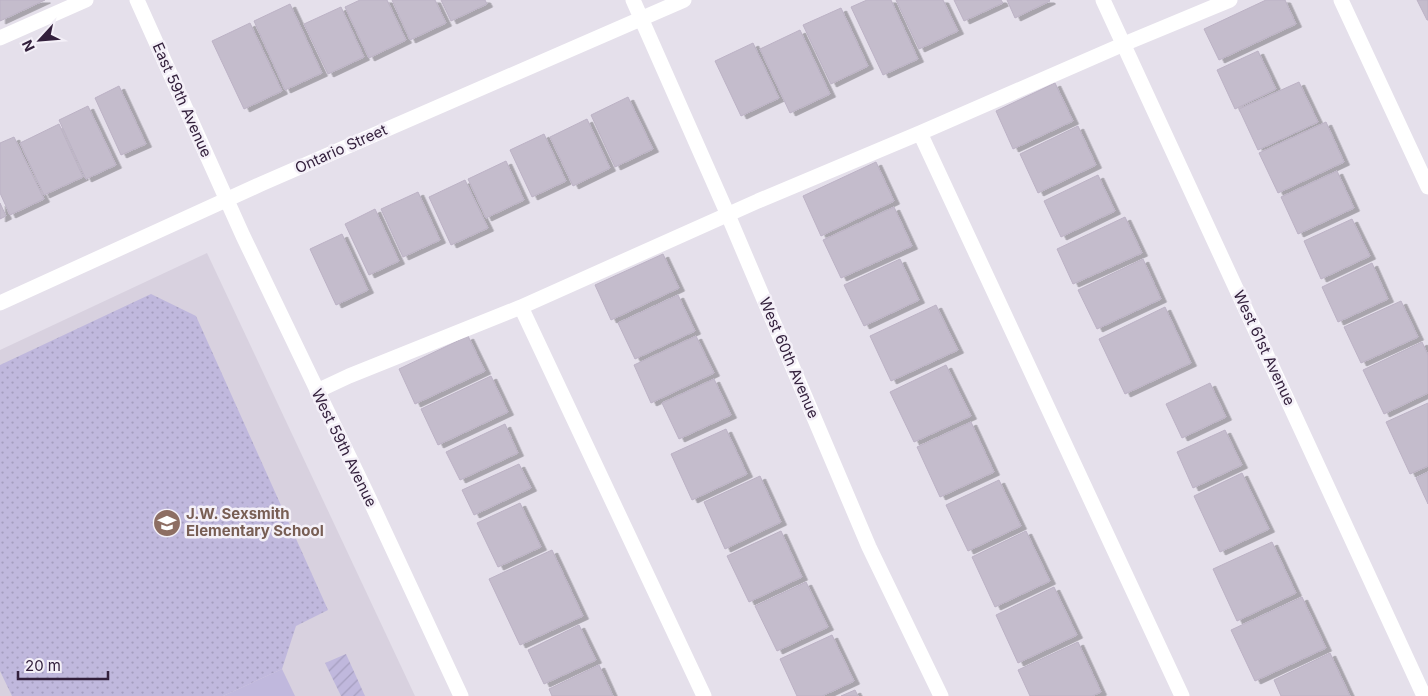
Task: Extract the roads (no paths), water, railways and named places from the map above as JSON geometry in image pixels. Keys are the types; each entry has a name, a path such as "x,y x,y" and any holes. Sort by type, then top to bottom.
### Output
{"street":[{"path":"0,38 86,0"},
{"name":"East 59th Avenue","path":"137,0 227,200"},
{"name":"West 60th Avenue","path":"633,0 728,215 869,547 941,696"},
{"name":"Ontario Street","path":"0,302 227,200 684,0"},
{"name":"West 61st Avenue","path":"1103,0 1424,696"},
{"path":"317,391 521,307 758,201 1230,0"},
{"path":"1341,0 1428,187"},
{"path":"920,133 1182,696"},
{"name":"West 59th Avenue","path":"227,200 461,696"},
{"path":"521,307 704,696"}],"place":[{"name":"J.W. Sexsmith Elementary School","path":"167,523"}]}
